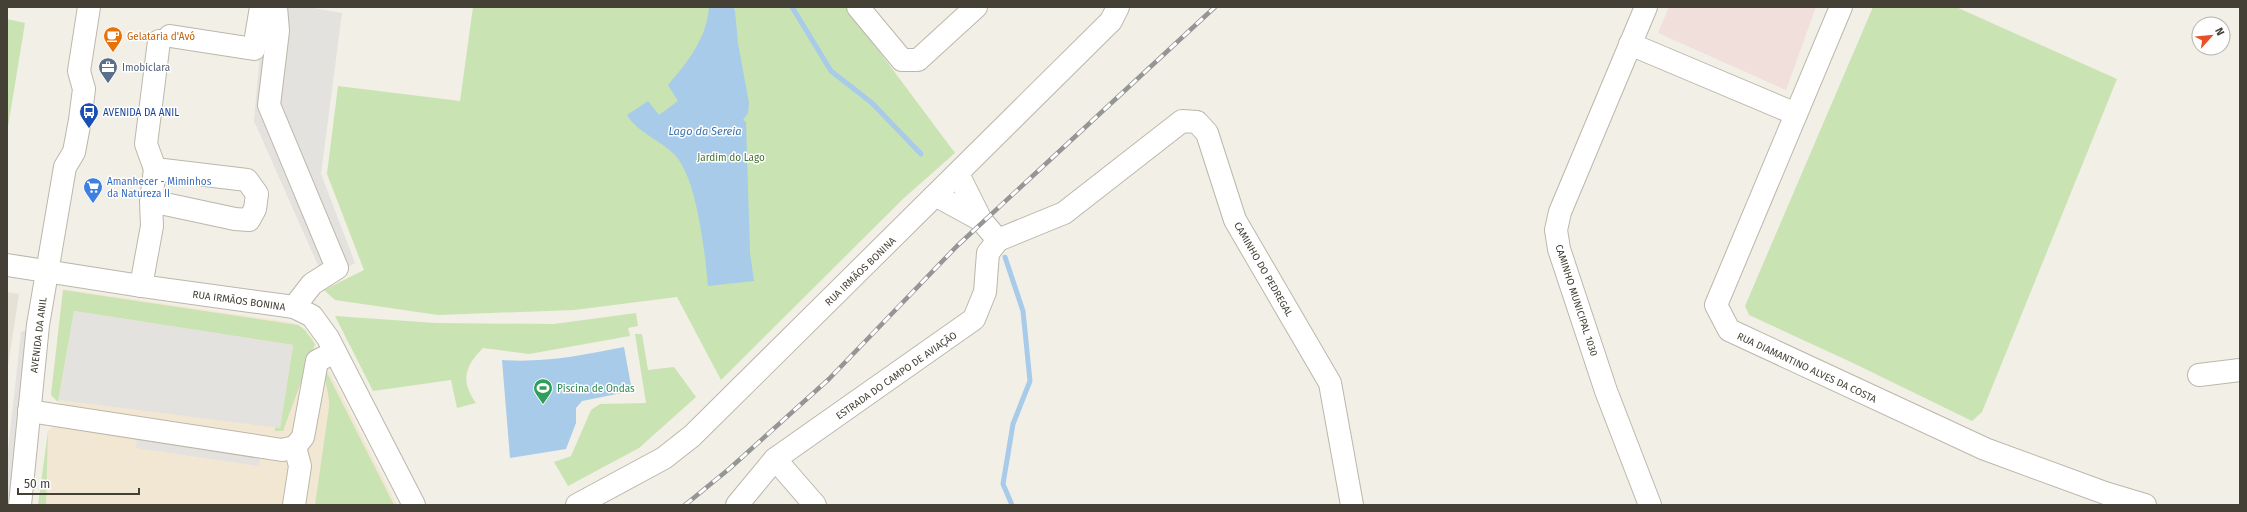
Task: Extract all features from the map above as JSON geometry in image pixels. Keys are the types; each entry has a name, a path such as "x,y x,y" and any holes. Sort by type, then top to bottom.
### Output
{"street":[{"name":"AVENIDA DA ANIL","path":"20,505 38,325 65,167 74,152 80,120 84,89 79,71 89,7"},
{"path":"141,286 152,226 151,201 155,170 146,144 164,39 254,49 261,7"},
{"path":"276,7 278,31 269,105 337,268 312,284 294,307"},
{"path":"858,7 902,60 909,61 918,60 976,7"},
{"name":"RUA IRMÃOS BONINA","path":"577,505 664,458 692,436 937,196 1111,21 1118,7"},
{"name":"CAMINHO MUNICIPAL 1030","path":"1646,7 1560,212 1556,230 1560,249 1588,337 1650,505"},
{"name":"RUA DIAMANTINO ALVES DA COSTA","path":"1841,7 1716,305 1729,330 1985,450 2105,493 2145,505"},
{"path":"1630,44 1796,114"},
{"name":"CAMINHO DO PEDREGAL","path":"998,240 1064,213 1182,121 1197,122 1206,133 1236,220 1330,383 1352,505"},
{"path":"151,201 235,220 248,220 255,210 257,194 246,180 155,170"},
{"path":"958,174 981,220 998,240"},
{"path":"937,196 981,220"},
{"name":"ESTRADA DO CAMPO DE AVIAÇÃO","path":"737,505 776,459 974,319 985,292 988,254 998,240"},
{"name":"RUA IRMÃOS BONINA","path":"7,265 141,286 294,307 312,316 328,338 414,505"},
{"path":"29,411 282,450 295,446 303,438 317,361 335,352"},
{"path":"2199,375 2240,370"},
{"path":"294,505 300,466 295,446"},
{"path":"776,459 815,505"}],"shaded area":[{"path":"264,7 308,7 342,13 321,174 355,263 325,281 254,121"},
{"path":"1669,7 1816,7 1786,90 1658,33"},
{"path":"63,289 289,322 299,325 312,338 397,505 39,505 48,431 57,424 61,404 51,395"},
{"path":"7,292 19,294 7,372"},
{"path":"74,311 293,345 280,428 59,400"},
{"path":"28,329 10,505 7,505 7,460 21,332"},
{"path":"137,436 261,454 259,466 136,448"}],"green space":[{"name":"Jardim do Lago","path":"473,7 846,7 955,153 904,198 721,380 677,297 574,310 438,315 335,300 324,290 364,270 327,174 338,86 460,101"},
{"path":"1873,7 1956,7 2117,79 1982,412 1972,421 1853,363 1749,315 1745,306"},
{"path":"7,19 25,23 7,133"},
{"path":"63,290 298,325 305,330 315,344 283,431 275,431 275,427 280,428 293,345 74,311 58,402 51,395"},
{"path":"636,313 638,326 628,328 630,336 529,354 483,348 472,361 466,381 471,395 476,403 457,408 451,380 373,391 335,316 436,323 554,324"},
{"path":"635,334 642,334 648,370 674,367 696,397 639,448 568,486 554,462 571,456 591,410 600,404 646,403"},
{"path":"325,369 394,505 315,505 329,407"},
{"path":"48,431 46,505 38,505"}],"water":[{"name":"Lago da Sereia","path":"709,7 733,7 735,11 738,43 749,103 748,113 743,120 746,122 750,253 754,281 708,286 705,255 694,197 689,180 682,165 674,154 643,132 627,115 648,101 659,115 678,101 668,85 689,59 700,40"},
{"name":"Piscina de Ondas","path":"624,347 632,391 582,401 576,408 576,423 566,449 510,458 502,360 518,361 548,359"}],"waterway":[{"path":"792,7 831,71 872,103 921,154"},
{"path":"1005,257 1023,311 1030,381 1013,424 1003,484 1012,505"}],"railway":[{"path":"685,505 729,469 829,379 957,246 1215,7"}],"place":[{"name":"Gelataria d'Avó","path":"113,53"},
{"name":"Imobiclara","path":"108,84"},
{"name":"AVENIDA DA ANIL","path":"89,129"},
{"name":"Amanhecer - Miminhos da Natureza II","path":"93,204"},
{"name":"Piscina de Ondas","path":"543,405"}]}
